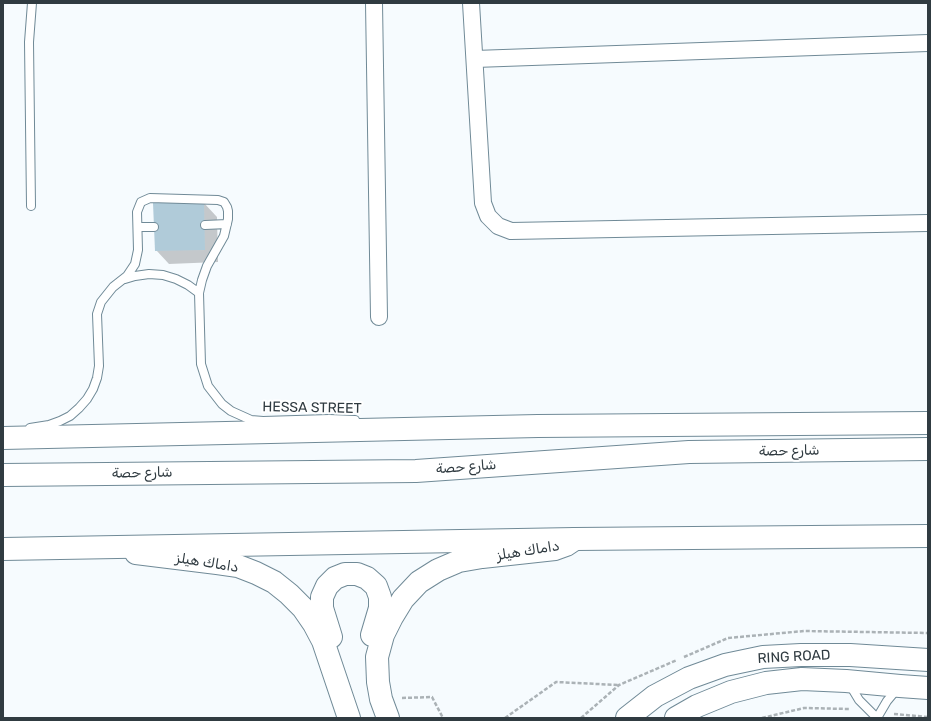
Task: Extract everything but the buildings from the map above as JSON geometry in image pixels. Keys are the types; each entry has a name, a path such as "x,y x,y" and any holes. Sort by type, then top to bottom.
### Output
{"main road":[{"path":"15,432 928,423"},
{"name":"شارع حصة","path":"3,475 416,471 689,452 928,448"},
{"path":"3,549 575,539 928,536"},
{"name":"داماك هيلز","path":"383,700 377,656 383,635 403,599 419,582 438,570 459,561 482,557 555,550 575,539"},
{"name":"داماك هيلز","path":"99,547 238,566 274,582 303,608 314,624 323,641 349,718"},
{"path":"340,691 340,676 322,608 322,597 327,586 335,578 346,574 357,574 367,578 376,586 380,597 380,608 370,644 369,657 383,700"},
{"name":"RING ROAD","path":"627,718 655,696 689,678 725,665 763,657 801,654 850,655 928,660"},
{"name":"RING ROAD","path":"676,718 697,706 731,692 766,683 802,679 928,688"}],"street":[{"path":"374,3 379,317"},
{"path":"471,3 485,210 492,222 504,229 511,231 928,223"},
{"path":"475,59 928,43"}],"lane":[{"path":"32,3 29,42 32,206"},
{"name":"HESSA STREET","path":"3,433 49,425 60,421 75,412 87,399 97,378 99,366 97,314 100,302 127,276 135,264 138,250 139,207 141,202 150,198 218,200 224,202 227,207 227,224 222,240 207,266 199,293 201,364 208,386 222,404 231,411 251,420 344,419 367,422 389,428"},
{"path":"205,225 227,224"},
{"path":"138,227 154,227"},
{"path":"122,280 149,274 163,275 188,284 199,293"},
{"path":"846,681 859,700 878,718 887,701 900,686"}],"path":[{"path":"505,718 556,682 619,685 581,718"},
{"path":"383,700 432,697 443,718"},
{"path":"762,718 804,708"},
{"path":"894,714 928,717"}]}
